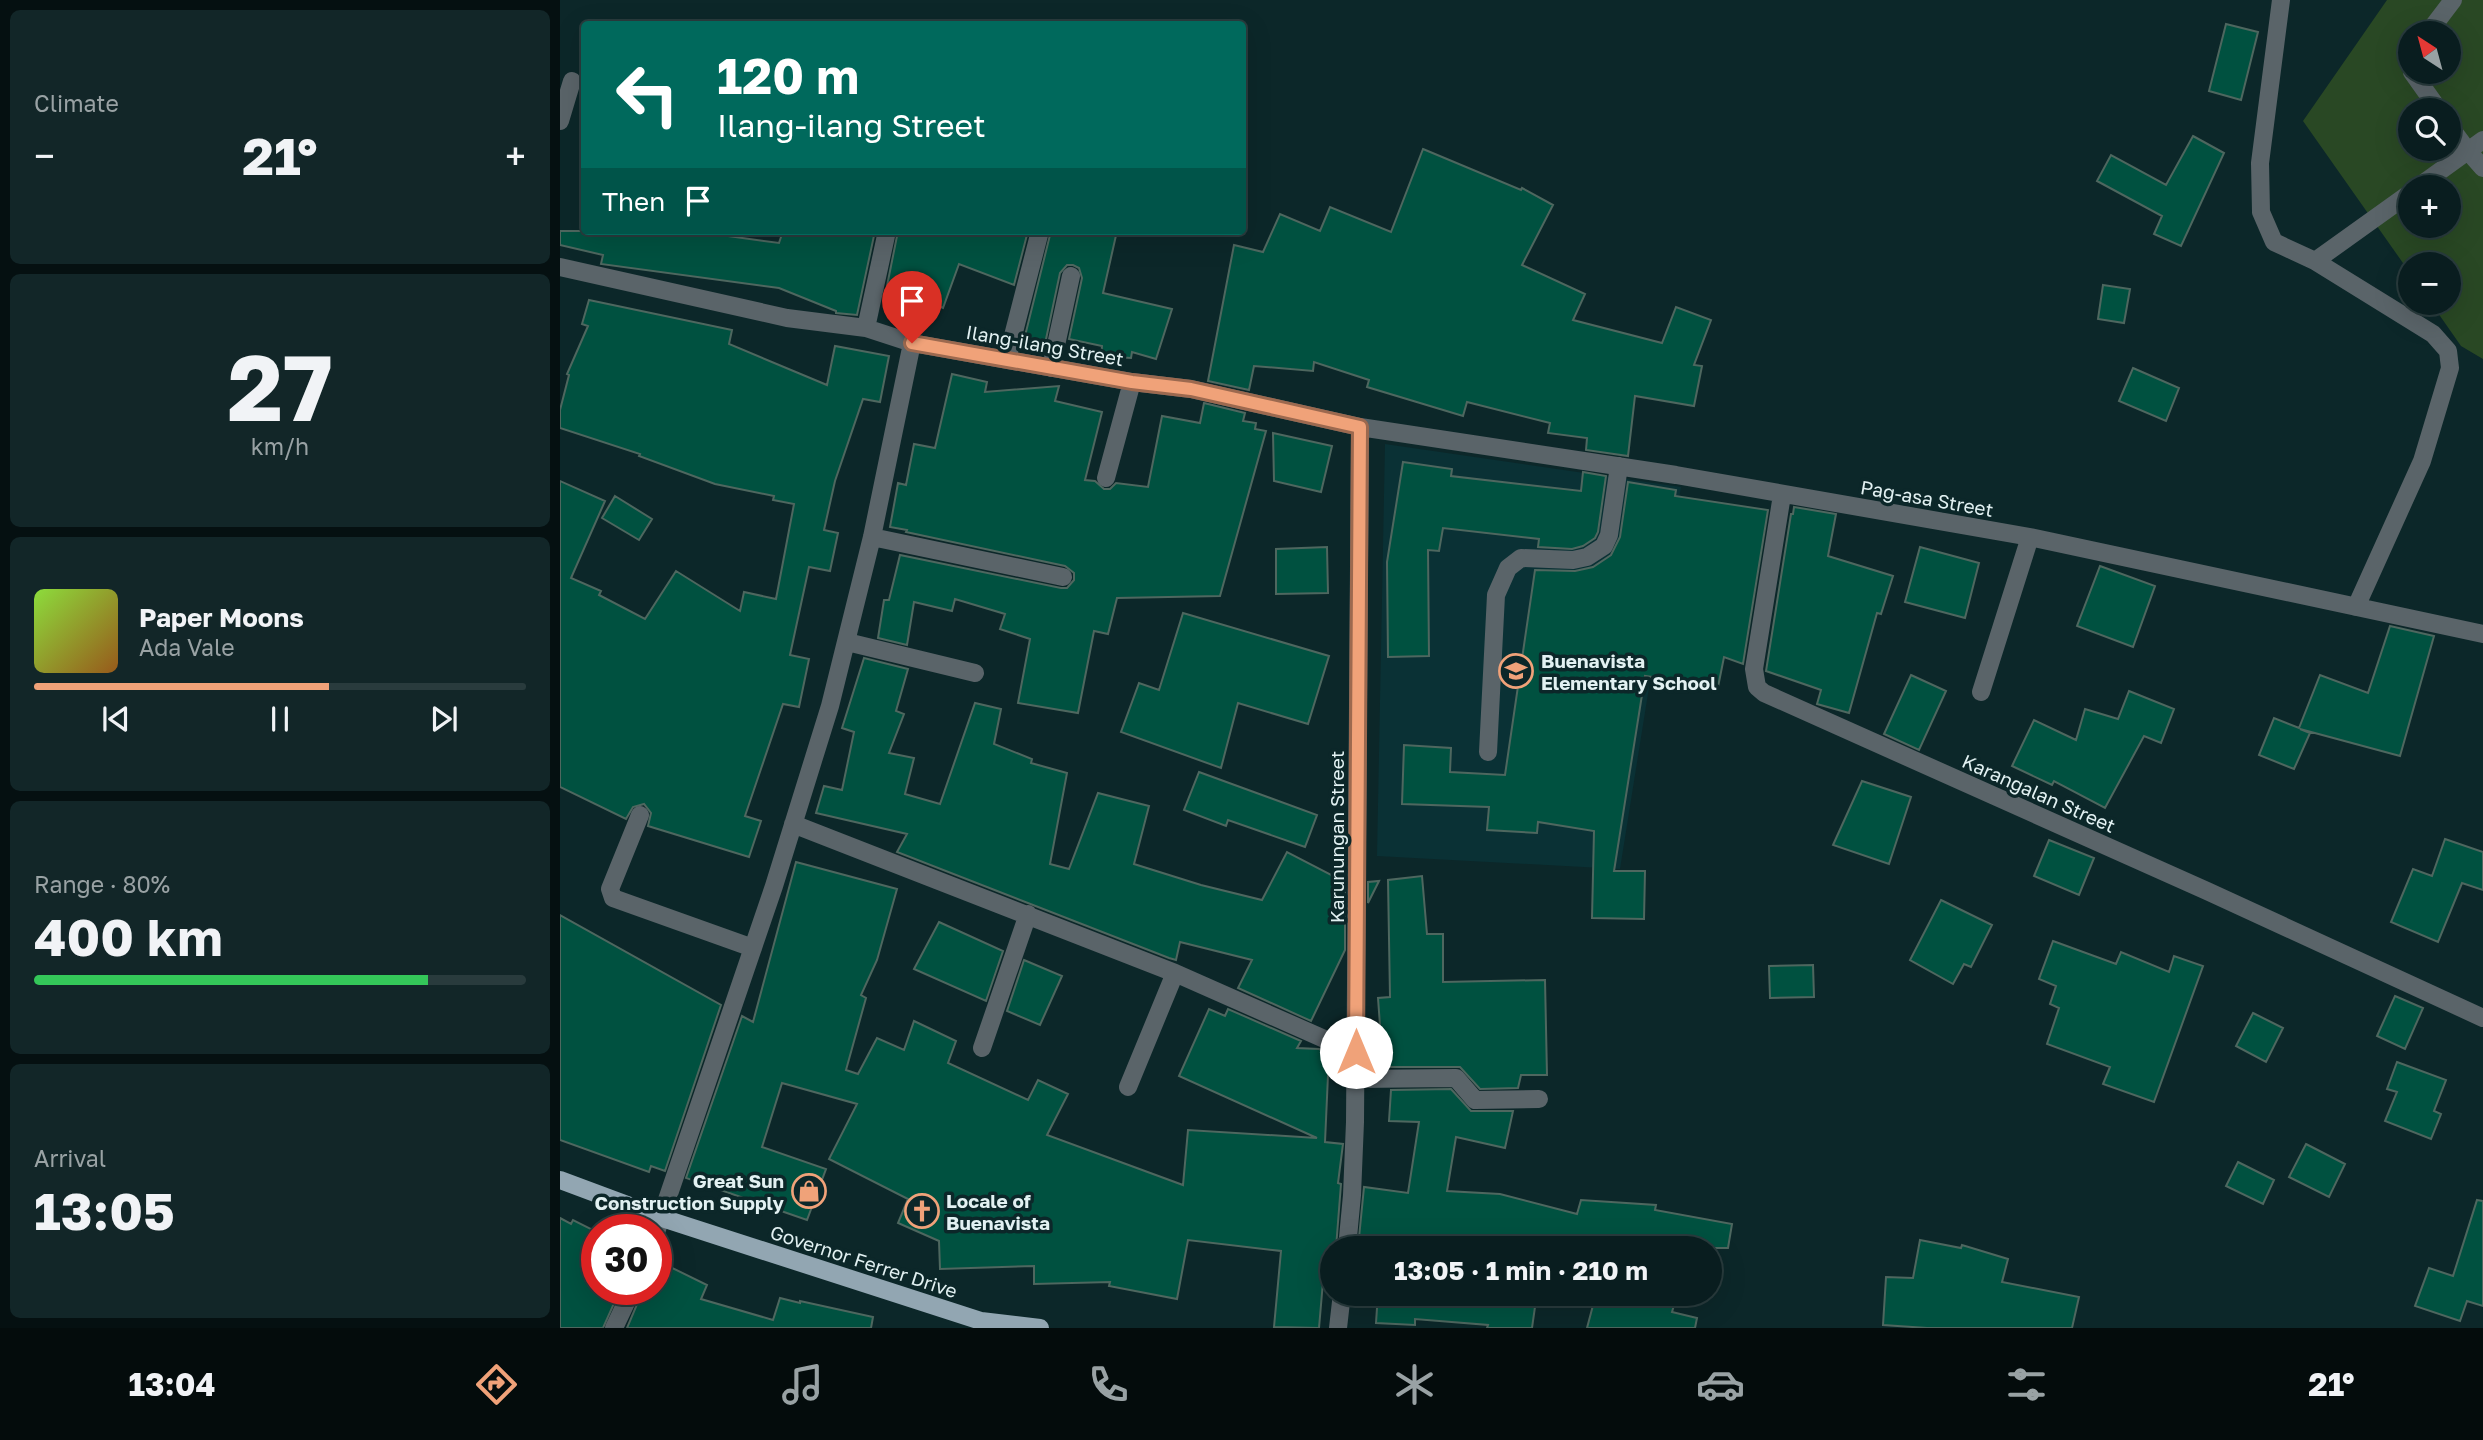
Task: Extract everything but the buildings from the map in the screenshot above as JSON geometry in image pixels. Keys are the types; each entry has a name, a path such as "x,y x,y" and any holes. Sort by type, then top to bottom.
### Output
{"main road":[{"name":"Governor Ferrer Drive","path":"560,1180 635,1214"},
{"name":"Governor Ferrer Drive","path":"672,1229 981,1321 1040,1328"}],"street":[{"path":"2281,0 2260,163 2261,212 2274,242 2315,261 2433,334 2448,351 2450,368 2422,461 2356,607"},
{"path":"2437,21 2453,0"},
{"path":"560,121 572,81"},
{"path":"2435,175 2483,140"},
{"path":"2461,142 2483,168"},
{"path":"2315,261 2398,202"},
{"path":"866,328 886,235"},
{"path":"1007,359 1039,235"},
{"name":"Ilang-ilang Street","path":"560,267 787,318 866,328 912,343 1202,392 1360,427"},
{"path":"1051,368 1071,276"},
{"path":"663,1214 793,824 847,642 872,537 912,343"},
{"path":"1107,478 1132,382"},
{"name":"Pag-asa Street","path":"1360,427 1619,466 2030,537 2483,634"},
{"name":"Karunungan Street","path":"1348,1236 1356,1079 1360,427"},
{"path":"1488,752 1496,595 1508,568 1521,558 1573,560 1587,557 1604,546 1609,535 1619,466"},
{"name":"Karangalan Street","path":"1782,495 1754,669 1756,687 1764,693 2483,1018"},
{"path":"872,537 1063,577"},
{"path":"1981,692 2030,537"},
{"path":"847,642 975,673"},
{"path":"640,815 610,889 613,898 753,948"},
{"path":"793,824 1175,973 1356,1052"},
{"path":"982,1048 1028,914"},
{"path":"1128,1087 1175,973"},
{"path":"1356,1079 1456,1078 1475,1100 1539,1099"},
{"path":"614,1328 625,1305"},
{"path":"1339,1328 1341,1306"}],"shaded area":[{"name":"Buenavista Elementary School","path":"1385,444 1681,487 1620,869 1377,856"}],"green space":[{"path":"2387,0 2483,0 2483,359 2461,346 2439,315 2461,315 2461,252 2398,252 2398,256 2303,121"}],"place":[{"name":"Buenavista Elementary School","path":"1516,671"},
{"name":"Great Sun Construction Supply","path":"809,1191"},
{"name":"Locale of Buenavista","path":"922,1211"}],"route":[{"path":"912,343 1132,382 1191,389 1360,427 1356,1052"}]}
